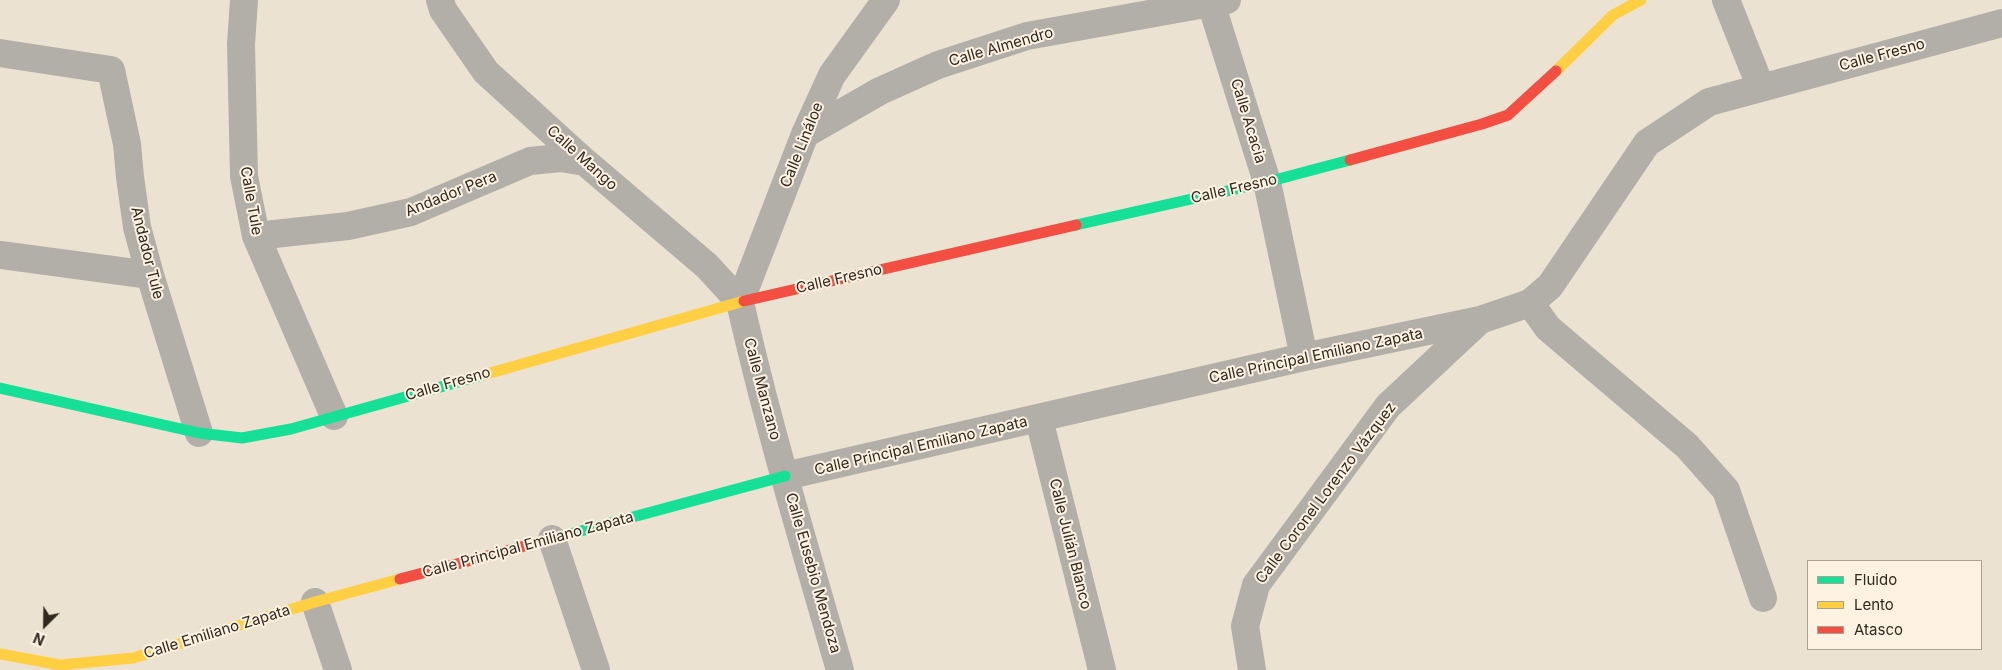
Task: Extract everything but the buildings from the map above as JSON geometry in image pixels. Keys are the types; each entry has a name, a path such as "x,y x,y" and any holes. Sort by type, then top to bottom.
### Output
{"street":[{"name":"Calle Tule","path":"244,0 241,44 244,176 256,236 334,416"},
{"name":"Calle Mango","path":"440,0 443,10 486,72 585,162 707,266 740,302"},
{"name":"Calle Lináloe","path":"740,302 805,134 832,75 886,0"},
{"name":"Calle Fresno","path":"0,388 199,433 242,438 291,428 740,302 1267,182 1482,124 1508,115 1614,15 1641,0"},
{"path":"1726,0 1761,88"},
{"name":"Calle Almendro","path":"805,134 880,91 947,62 1027,36 1219,2"},
{"name":"Calle Acacia","path":"1219,2 1267,182 1304,357"},
{"name":"Calle Fresno","path":"1530,303 1550,286 1647,143 1709,102 2002,23"},
{"name":"Andador Tule","path":"0,53 111,70 127,144 137,227 199,433"},
{"name":"Andador Pera","path":"256,236 348,226 411,212 530,161 561,158 585,162"},
{"path":"0,255 150,275"},
{"name":"Calle Manzano","path":"740,302 751,352 785,476"},
{"path":"1530,303 1548,328 1687,446 1726,490 1763,598"},
{"name":"Calle Principal Emiliano Zapata","path":"315,602 785,476 1304,357 1480,320 1530,303"},
{"name":"Calle Coronel Lorenzo Vázquez","path":"1252,670 1245,626 1256,585 1388,406 1480,320"},
{"name":"Calle Julián Blanco","path":"1039,419 1102,670"},
{"name":"Calle Eusebio Mendoza","path":"785,476 840,670"},
{"path":"552,539 596,670"},
{"path":"315,602 338,670"},
{"name":"Calle Emiliano Zapata","path":"0,654 60,668 133,658 315,602"}],"traffic: fast":[{"path":"1076,225 1267,182 1350,160"},
{"path":"0,388 199,433 242,438 291,429 483,375"},
{"path":"555,538 785,476"}],"traffic: slow":[{"path":"1556,71 1613,15 1641,0"},
{"path":"483,375 744,301"},
{"path":"0,654 60,665 133,658 315,602 400,579"}],"traffic: jam":[{"path":"1350,160 1482,124 1508,115 1556,71"},
{"path":"744,301 1076,225"},
{"path":"400,579 555,538"}]}
